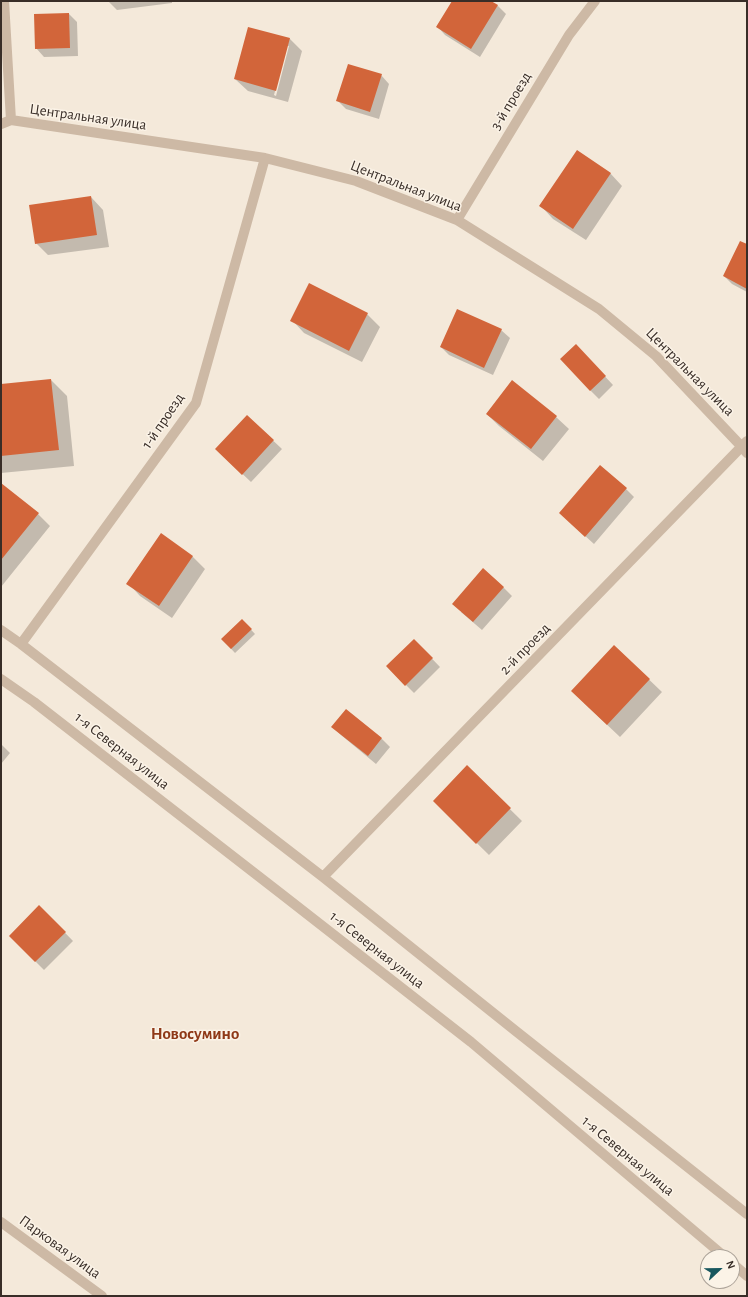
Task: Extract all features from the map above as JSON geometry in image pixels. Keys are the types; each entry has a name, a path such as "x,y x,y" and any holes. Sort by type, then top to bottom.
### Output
{"street":[{"path":"4,1 11,120"},
{"name":"3-й проезд","path":"456,220 569,35 594,1"},
{"name":"Центральная улица","path":"1,124 11,120 265,158 356,181 456,220 599,309 656,356 745,447"},
{"name":"1-й проезд","path":"21,644 196,403 265,158"},
{"name":"2-й проезд","path":"323,877 745,447"},
{"path":"1,630 323,877 747,1214"},
{"name":"1-я Северная улица","path":"1,679 34,702 471,1042 716,1249"},
{"name":"Парковая улица","path":"1,1222 102,1296"}],"building":[{"path":"452,1 491,1 498,5 471,49 436,27"},
{"path":"69,13 70,48 35,49 34,14"},
{"path":"248,27 290,38 276,91 234,79"},
{"path":"348,64 382,74 370,112 336,101"},
{"path":"577,150 611,173 573,229 539,206"},
{"path":"91,196 97,235 35,244 29,205"},
{"path":"740,241 747,244 747,289 723,276"},
{"path":"309,283 368,313 349,351 290,321"},
{"path":"457,309 502,329 484,368 440,347"},
{"path":"576,344 606,376 590,391 560,359"},
{"path":"51,379 59,450 1,456 1,384"},
{"path":"512,380 557,416 531,449 486,414"},
{"path":"247,415 274,440 242,475 215,449"},
{"path":"600,465 627,488 585,537 559,513"},
{"path":"1,483 39,513 1,560"},
{"path":"161,533 193,556 159,606 126,584"},
{"path":"483,568 504,587 473,622 452,604"},
{"path":"242,619 252,629 231,649 221,639"},
{"path":"414,639 433,658 405,686 386,666"},
{"path":"614,645 650,679 607,725 571,691"},
{"path":"346,709 382,738 368,756 331,727"},
{"path":"467,765 511,808 476,844 433,801"},
{"path":"39,905 66,932 35,962 9,936"}],"district":[{"name":"Новосумино","path":"195,1034"}]}
